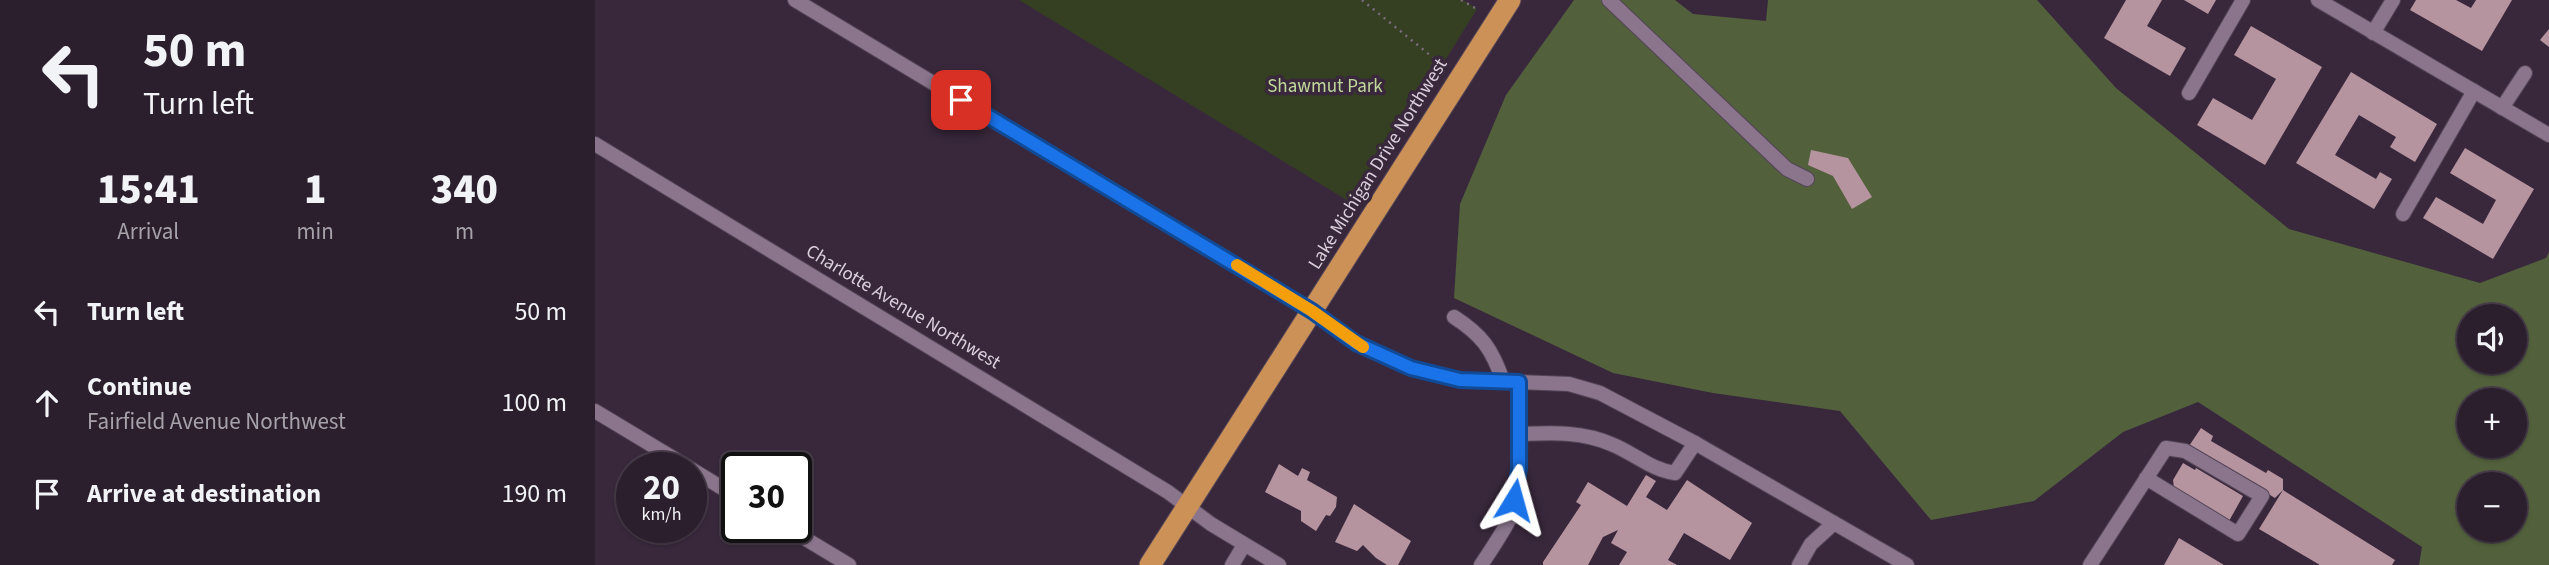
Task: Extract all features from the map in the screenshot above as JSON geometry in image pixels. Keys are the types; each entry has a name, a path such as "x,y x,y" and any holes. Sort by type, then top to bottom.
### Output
{"highway":[{"name":"Lake Michigan Drive Northwest","path":"1150,565 1510,0"}],"street":[{"path":"795,0 1312,311 1356,343 1411,368 1460,380 1569,384 1601,393 1695,443 1907,565"},
{"path":"1609,0 1787,169 1807,178"},
{"path":"2189,93 2242,0"},
{"path":"2318,0 2549,135"},
{"path":"2373,33 2393,0"},
{"path":"2502,108 2525,74"},
{"path":"2403,214 2474,92"},
{"name":"Charlotte Avenue Northwest","path":"595,144 1168,492 1244,545 1279,565"},
{"path":"1454,317 1482,338 1496,361 1503,381"},
{"path":"1481,565 1511,516 1519,469 1519,382"},
{"path":"595,411 663,452"},
{"path":"1520,434 1566,432 1590,436 1613,444 1662,471 1675,473 1695,443"},
{"path":"2090,565 2147,478 2166,449 2185,451 2262,496 2238,534 2147,478"},
{"path":"1799,565 1811,544 1834,523"},
{"path":"812,543 849,565"},
{"path":"1231,565 1244,545"}],"path":[{"path":"1362,0 1441,64"},
{"path":"1461,0 1477,9"}],"green space":[{"name":"Shawmut Park","path":"1019,0 1463,0 1477,9 1355,205"},
{"path":"1574,0 1675,0 1693,14 1766,21 1768,0 2037,0 2116,88 2289,229 2480,283 2546,258 2549,252 2549,565 2419,565 2422,547 2198,402 2123,432 2034,501 1931,520 1840,411 1713,393 1613,373 1454,298 1460,204 1506,95"}],"building":[{"path":"2126,0 2162,0 2147,26 2186,48 2170,76 2104,38"},
{"path":"2184,0 2216,0 2208,14"},
{"path":"2416,0 2456,0 2471,8 2476,0 2512,0 2482,51 2410,10"},
{"path":"2251,26 2322,67 2265,165 2197,125 2213,98 2252,120 2276,79 2234,55"},
{"path":"2549,29 2549,47 2540,40"},
{"path":"2351,72 2437,124 2415,162 2390,147 2396,137 2359,115 2335,155 2376,179 2380,172 2392,179 2374,209 2296,163"},
{"path":"2465,148 2534,189 2493,259 2423,218 2436,197 2483,224 2496,200 2450,173"},
{"path":"1811,150 1848,158 1872,197 1852,209 1833,176 1808,165"},
{"path":"2201,428 2213,436 2211,441 2266,473 2268,470 2283,479 2283,490 2275,498 2189,446"},
{"path":"2183,463 2243,496 2229,521 2174,488 2173,480"},
{"path":"1279,464 1298,476 1302,468 1310,472 1307,480 1337,497 1336,507 1330,516 1326,515 1316,531 1301,521 1301,511 1265,492"},
{"path":"1646,475 1656,481 1646,497 1667,510 1687,480 1752,523 1730,560 1684,533 1668,560 1677,565 1619,565 1627,552 1611,543 1618,530 1603,537 1588,565 1543,565 1581,505 1576,502 1588,482 1627,506"},
{"path":"2283,490 2395,560 2392,565 2320,565 2259,529"},
{"path":"1354,504 1411,541 1398,565 1387,565 1363,545 1357,551 1335,542"},
{"path":"2179,538 2224,565 2164,565"}],"slow traffic":[{"path":"1237,265 1312,311 1363,347"}],"route":[{"path":"961,100 1312,311 1356,343 1411,368 1460,380 1519,382 1519,469 1514,500"}]}
